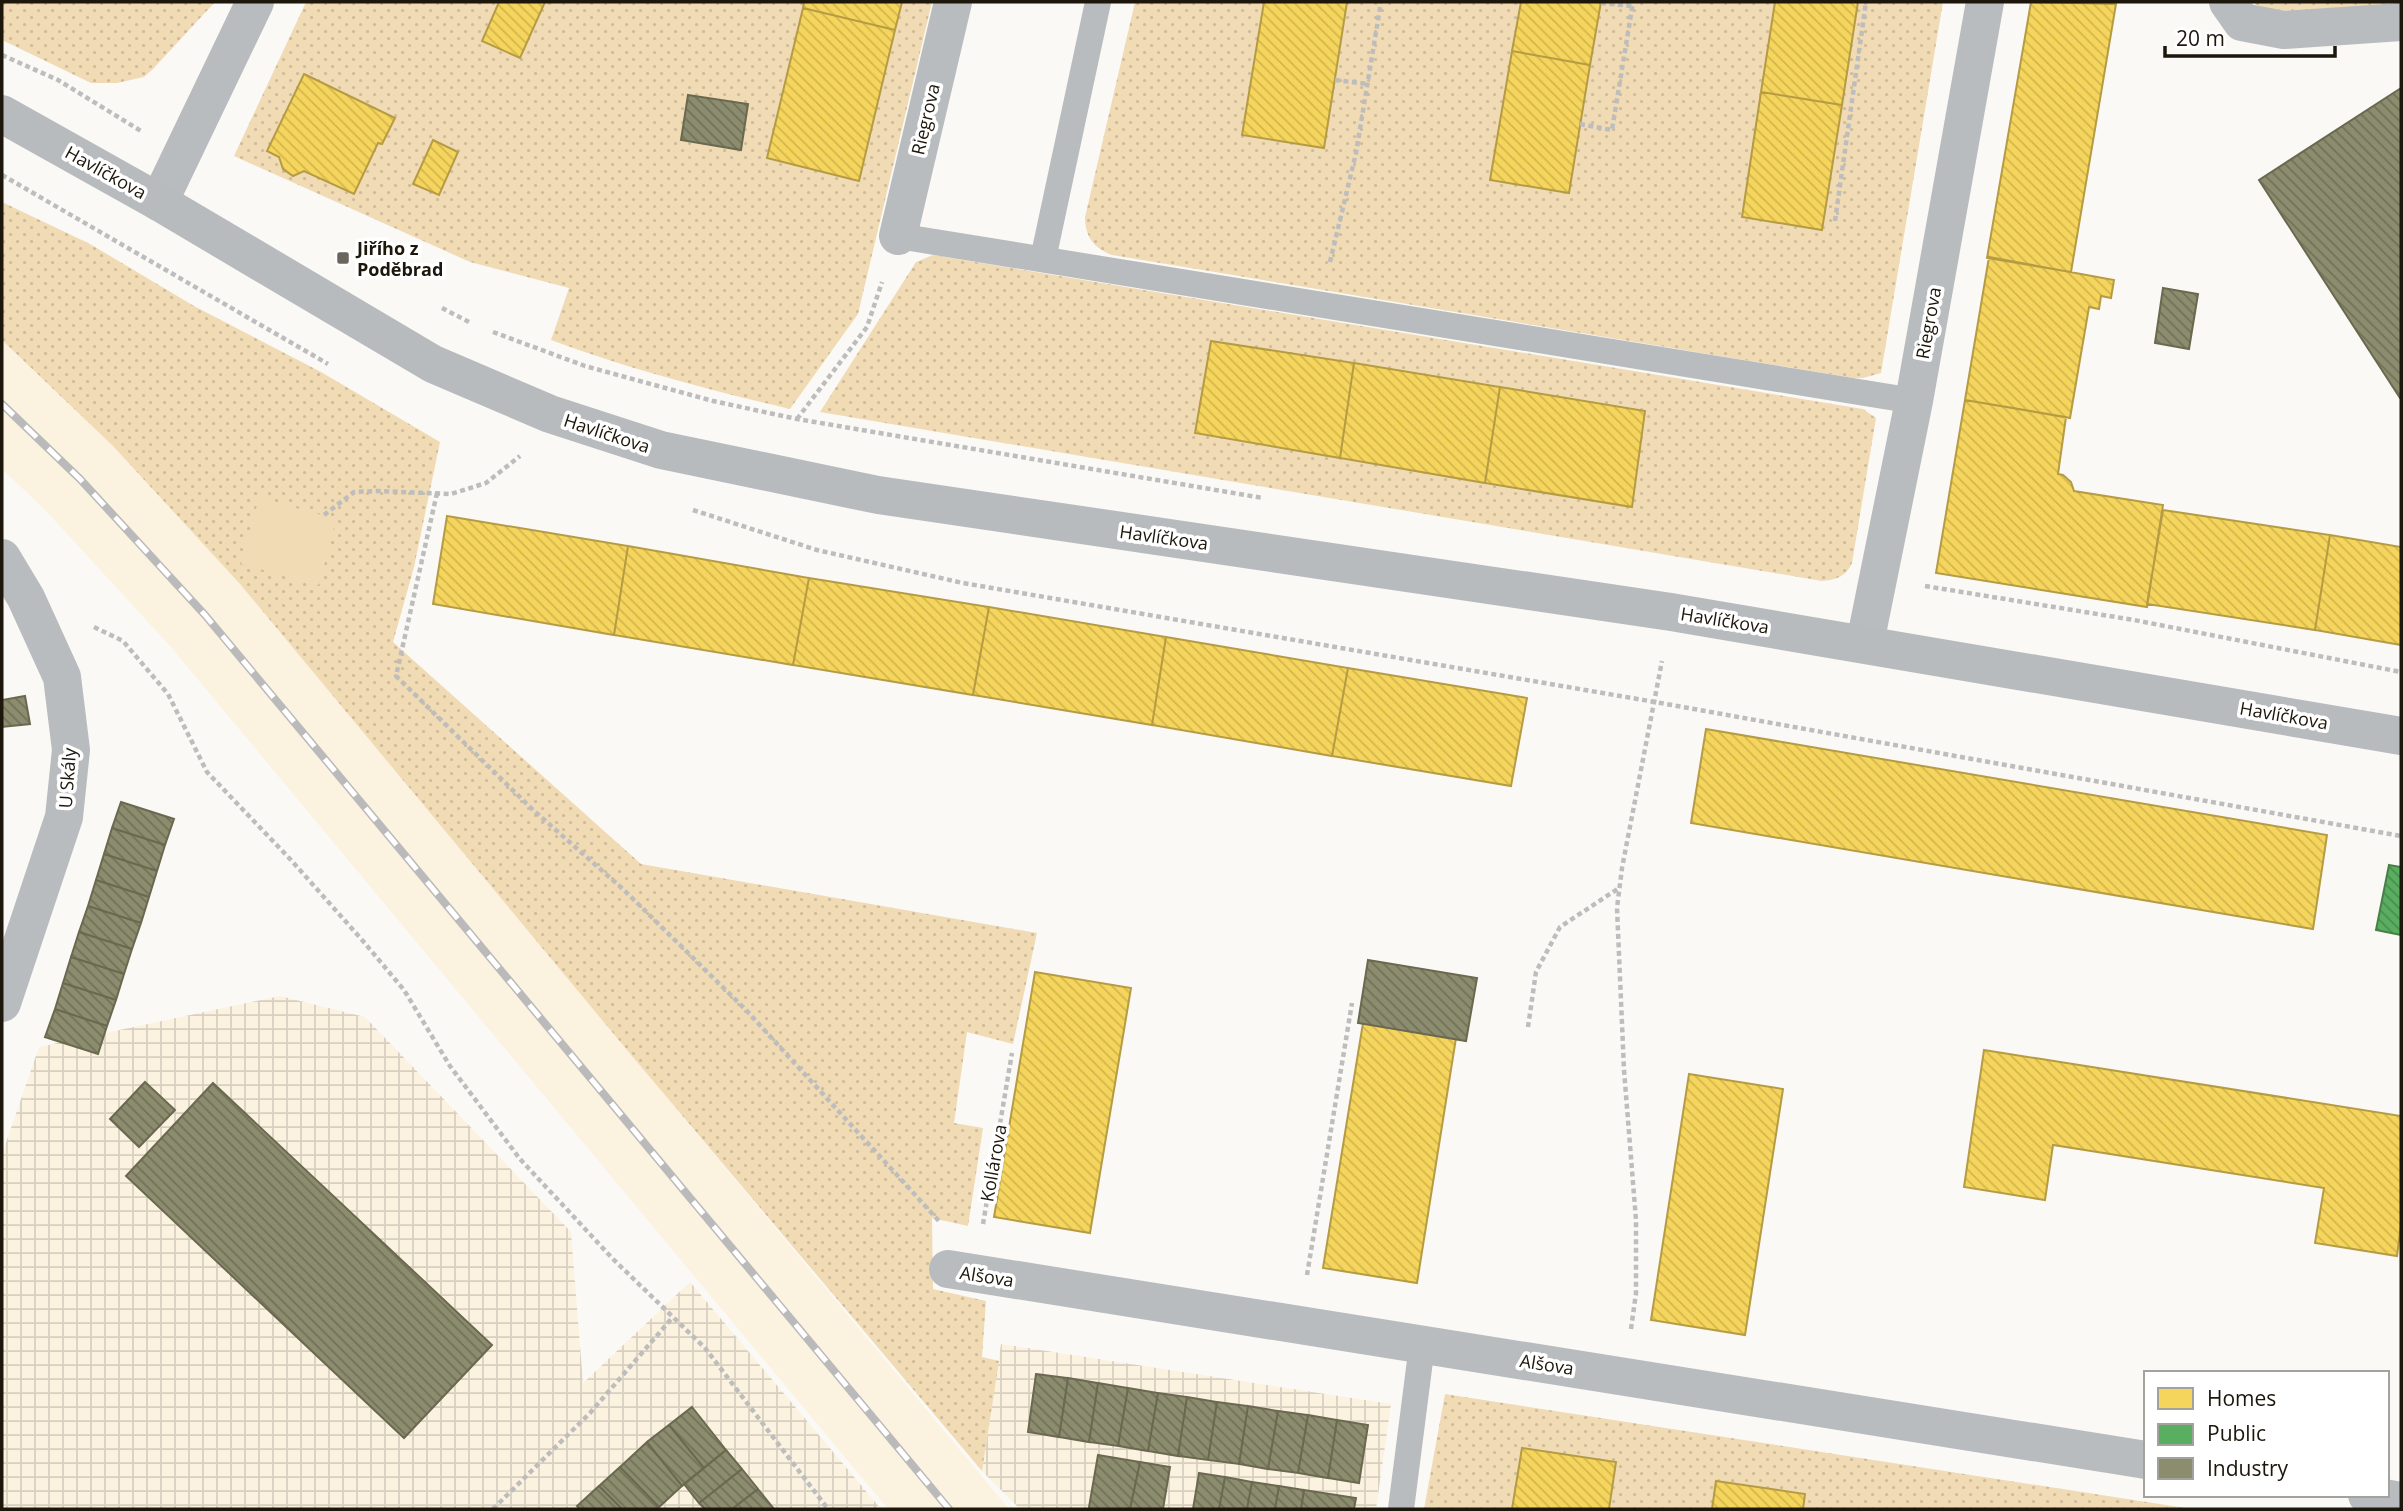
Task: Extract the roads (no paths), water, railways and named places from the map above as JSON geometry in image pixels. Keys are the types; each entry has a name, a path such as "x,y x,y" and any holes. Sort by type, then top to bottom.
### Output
{"street":[{"path":"159,202 254,2"},
{"name":"Riegrova","path":"898,236 953,2"},
{"name":"Riegrova","path":"1865,643 1914,401 1985,2"},
{"path":"2235,12 2284,30 2401,22"},
{"name":"Havlíčkova","path":"2,114 159,202 433,364 550,415 661,450 878,495 1671,612 2401,736"},
{"name":"U Skály","path":"2,558 26,598 62,677 71,750 64,817 2,1003"},
{"name":"Alšova","path":"961,1271 2144,1460"},
{"path":"2378,1497 2401,1501"}],"lane":[{"path":"1042,259 1098,2"},
{"path":"898,236 1914,401"},
{"path":"1401,1509 1422,1345"}],"railway":[{"path":"2,404 80,479 205,615 949,1509"}],"place":[{"name":"Jiřího z Poděbrad","path":"343,258"}]}
